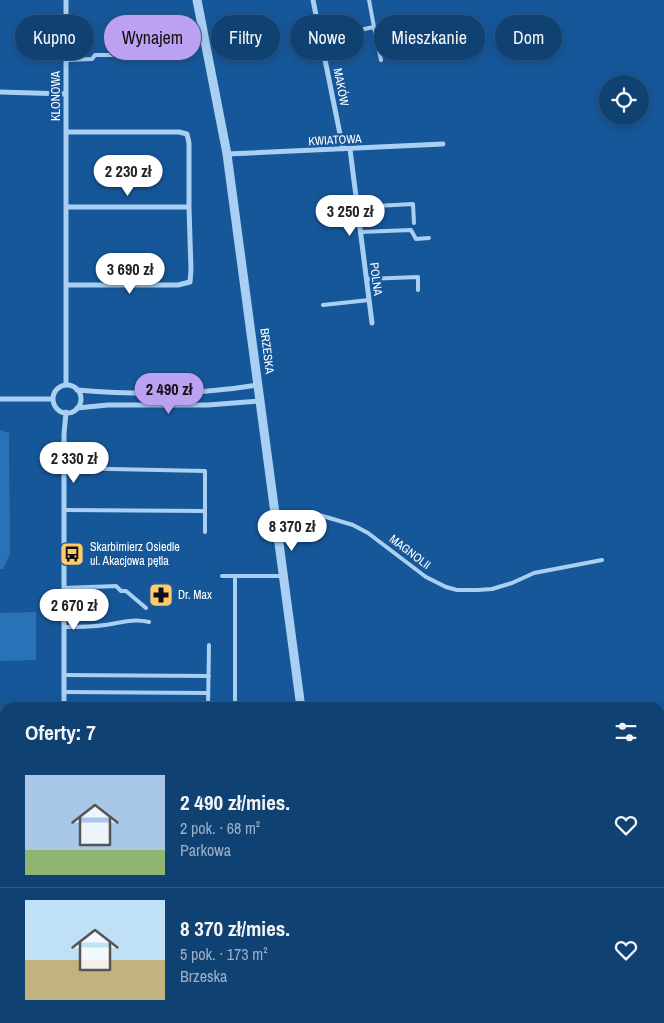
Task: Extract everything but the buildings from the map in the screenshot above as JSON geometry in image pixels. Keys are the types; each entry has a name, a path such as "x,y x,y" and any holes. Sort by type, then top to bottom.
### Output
{"street":[{"name":"KLONOWA","path":"66,0 66,15"},
{"name":"BRZESKA","path":"197,0 227,154 300,702"},
{"name":"MAKÓW","path":"313,0 316,15"},
{"name":"KLONOWA","path":"66,60 66,385"},
{"name":"MAKÓW","path":"325,60 343,149"},
{"path":"0,92 66,94"},
{"name":"KLONOWA","path":"66,132 179,132 186,134 189,143 189,207"},
{"name":"KWIATOWA","path":"227,154 444,144"},
{"name":"POLNA","path":"350,149 372,323"},
{"path":"67,207 189,207 191,270 190,282 178,285 67,285"},
{"path":"258,385 208,392 108,392 77,390 72,386 66,385 56,391 53,399 58,409 66,412 77,408 108,404 208,405 260,401"},
{"path":"77,390 80,401 77,408"},
{"path":"134,392 134,404"},
{"path":"208,392 208,405"},
{"path":"0,398 53,399"},
{"path":"64,702 64,434 66,412"}],"lane":[{"path":"364,29 374,27 369,0"},
{"path":"357,207 413,204 414,223"},
{"path":"360,232 412,230 416,239 429,238"},
{"path":"366,279 418,277 418,290"},
{"path":"323,306 369,300"},
{"path":"64,468 205,471 205,532"},
{"path":"64,510 205,511"},
{"name":"MAGNOLII","path":"276,513 297,511 318,514 353,525 368,533 426,577 446,587 468,591 492,589 512,583 534,573 602,560"},
{"path":"318,514 319,528"},
{"path":"222,576 283,576"},
{"path":"235,576 235,702"},
{"path":"64,588 116,586 121,591 126,591 146,608"},
{"path":"64,627 106,625 122,620 138,619 148,622"},
{"path":"208,702 209,645"},
{"path":"64,675 209,676"},
{"path":"64,692 208,693"}],"shaded area":[{"path":"0,430 9,433 10,554 3,569 0,569"},
{"path":"36,612 36,660 0,661 0,613"}],"place":[{"name":"Skarbimierz Osiedle ul. Akacjowa pętla","path":"72,554"},
{"name":"Dr. Max","path":"161,595"}]}
